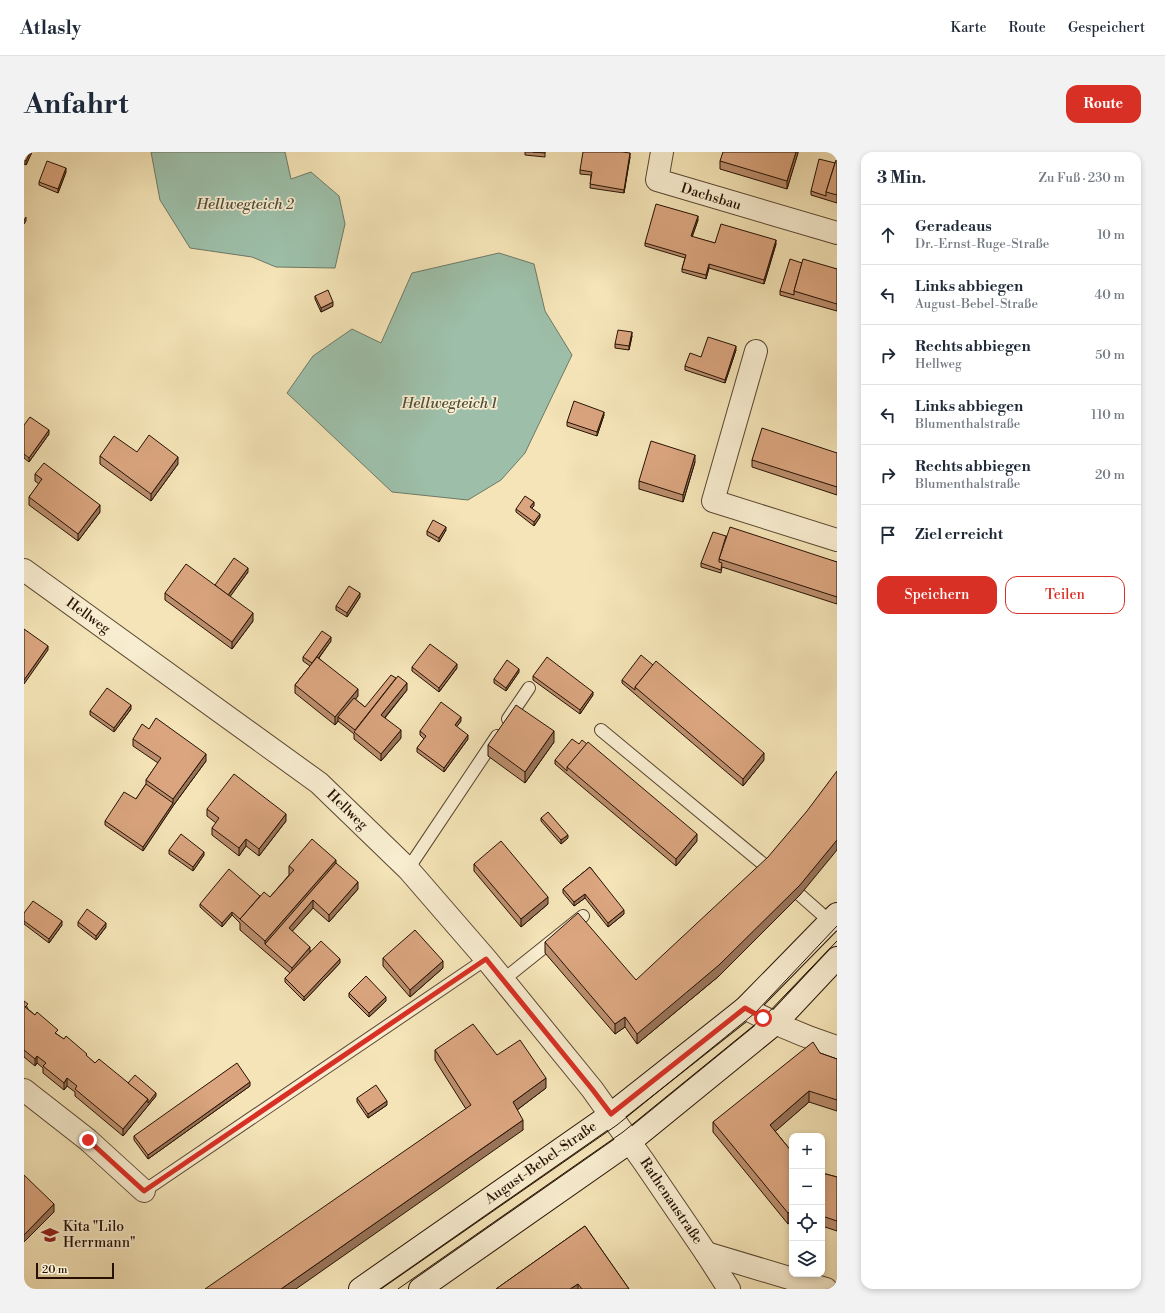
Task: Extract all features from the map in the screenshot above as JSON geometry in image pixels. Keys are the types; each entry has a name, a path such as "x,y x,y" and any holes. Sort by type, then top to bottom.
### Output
{"street":[{"name":"Dachsbau","path":"662,152 657,180 837,233"},
{"path":"756,350 713,501 837,540"},
{"name":"Hellweg","path":"24,570 319,783 408,869 486,959 611,1114"},
{"name":"August-Bebel-Straße","path":"360,1289 611,1114 745,1008 835,921"},
{"path":"420,1289 630,1142 776,1023 837,958"},
{"path":"745,1008 807,1038 837,1047"},
{"path":"24,1090 88,1140 144,1191"},
{"name":"Rathenaustraße","path":"611,1114 706,1253 728,1289"},
{"path":"706,1253 826,1289"}],"lane":[{"path":"408,869 529,688"},
{"path":"601,730 768,868"},
{"path":"800,895 835,921"},
{"path":"503,980 583,916"},
{"path":"144,1191 486,959"}],"water":[{"name":"Hellwegteich 2","path":"151,152 285,152 291,179 311,172 339,196 345,224 335,268 276,267 252,257 190,248 160,200"},
{"name":"Hellwegteich 1","path":"499,253 534,264 545,311 572,355 525,453 501,480 468,500 392,492 287,393 313,356 352,329 381,343 412,273"}],"building":[{"path":"24,152 30,152 26,161 24,160"},
{"path":"583,152 630,153 624,190 590,184 592,172 580,170"},
{"path":"723,152 796,152 787,181 720,161"},
{"path":"819,159 835,163 826,196 811,191"},
{"path":"837,160 837,195 826,192"},
{"path":"47,161 66,168 58,189 39,182"},
{"path":"656,204 698,216 691,236 715,243 721,224 776,240 764,280 709,264 706,275 682,269 686,255 645,243"},
{"path":"790,259 802,263 794,295 780,291"},
{"path":"803,259 837,269 837,304 794,291"},
{"path":"328,290 333,302 321,308 315,296"},
{"path":"618,330 632,332 629,346 615,344"},
{"path":"708,337 736,346 725,380 685,366 690,353 701,357"},
{"path":"574,401 604,412 597,432 567,422"},
{"path":"30,417 49,430 29,458 24,454 24,425"},
{"path":"762,428 837,453 837,487 752,460"},
{"path":"149,435 178,457 151,494 100,456 114,436 137,452"},
{"path":"651,441 695,455 683,495 639,481"},
{"path":"44,463 100,505 78,534 29,497 42,479 35,474"},
{"path":"525,496 534,502 530,507 540,514 534,522 516,509"},
{"path":"433,520 446,527 439,538 427,531"},
{"path":"730,527 837,562 837,597 719,559"},
{"path":"713,532 726,536 719,559 719,562 722,563 721,570 701,563"},
{"path":"234,558 248,568 228,595 215,585"},
{"path":"186,564 253,613 232,642 165,593"},
{"path":"349,586 360,593 347,613 336,606"},
{"path":"24,629 48,646 24,680"},
{"path":"322,631 331,637 312,663 303,657"},
{"path":"430,644 457,664 439,688 412,667"},
{"path":"641,655 653,665 635,687 635,690 622,680"},
{"path":"317,657 358,689 335,717 295,685"},
{"path":"547,657 593,692 580,710 533,676"},
{"path":"507,660 519,669 506,688 494,679"},
{"path":"656,661 764,753 743,779 635,687"},
{"path":"391,675 396,678 355,730 338,717 354,698 365,707"},
{"path":"398,676 407,683 381,715 401,730 381,754 354,732"},
{"path":"107,688 131,705 114,728 90,711"},
{"path":"441,702 461,717 455,725 468,735 444,768 417,748 426,736 420,731"},
{"path":"516,705 554,731 525,772 488,745"},
{"path":"156,718 206,754 173,799 146,780 161,758 133,739 142,724 149,729"},
{"path":"572,739 579,744 582,740 587,744 567,767 567,771 555,760"},
{"path":"588,742 697,834 676,859 567,767"},
{"path":"837,771 837,840 800,885 719,965 637,1034 625,1017 615,1024 545,942 578,913 636,980 768,857 807,811"},
{"path":"234,774 286,814 259,849 246,839 239,848 212,828 219,818 207,809"},
{"path":"146,784 173,803 143,847 105,821 124,792 136,799"},
{"path":"548,812 568,835 561,840 541,818"},
{"path":"181,834 204,852 193,867 169,850"},
{"path":"312,839 336,860 265,941 240,919 264,892 270,897 294,870 289,866"},
{"path":"501,841 548,897 521,919 474,864"},
{"path":"336,863 358,882 329,915 313,900 289,928 310,947 292,968 265,944"},
{"path":"590,867 624,910 608,923 585,894 574,902 563,889"},
{"path":"229,869 260,896 240,919 232,912 222,923 200,904"},
{"path":"33,901 62,921 49,939 24,921 24,913"},
{"path":"87,909 106,923 96,936 78,922"},
{"path":"415,930 443,961 410,990 383,958"},
{"path":"321,941 340,959 304,997 285,978"},
{"path":"366,976 386,997 369,1013 349,993"},
{"path":"24,1001 28,1004 25,1007 35,1015 37,1012 58,1030 55,1033 64,1039 66,1036 95,1063 99,1059 148,1099 123,1129 75,1089 77,1086 67,1078 64,1083 43,1066 46,1063 37,1056 35,1059 24,1050"},
{"path":"473,1024 497,1055 520,1040 546,1078 513,1102 523,1120 281,1289 205,1289 471,1105 435,1050"},
{"path":"813,1042 820,1053 837,1059 837,1100 809,1091 770,1125 789,1148 788,1213 713,1122"},
{"path":"237,1063 250,1082 148,1155 134,1136"},
{"path":"135,1075 156,1093 148,1103 148,1099 128,1083"},
{"path":"376,1085 387,1101 368,1114 357,1098"},
{"path":"825,1174 837,1177 837,1221 825,1217"},
{"name":"Kita \"Lilo Herrmann\"","path":"24,1175 54,1204 24,1235"},
{"path":"585,1226 629,1289 582,1289 578,1284 570,1289 496,1289"}],"tram line":[{"path":"381,1289 617,1125 755,1013 837,926"},
{"path":"398,1289 623,1132 763,1018 837,941"}],"place":[{"name":"Kita \"Lilo Herrmann\"","path":"50,1235"}],"route":[{"path":"88,1140 144,1191 486,959 611,1114 745,1008 763,1018"}]}
